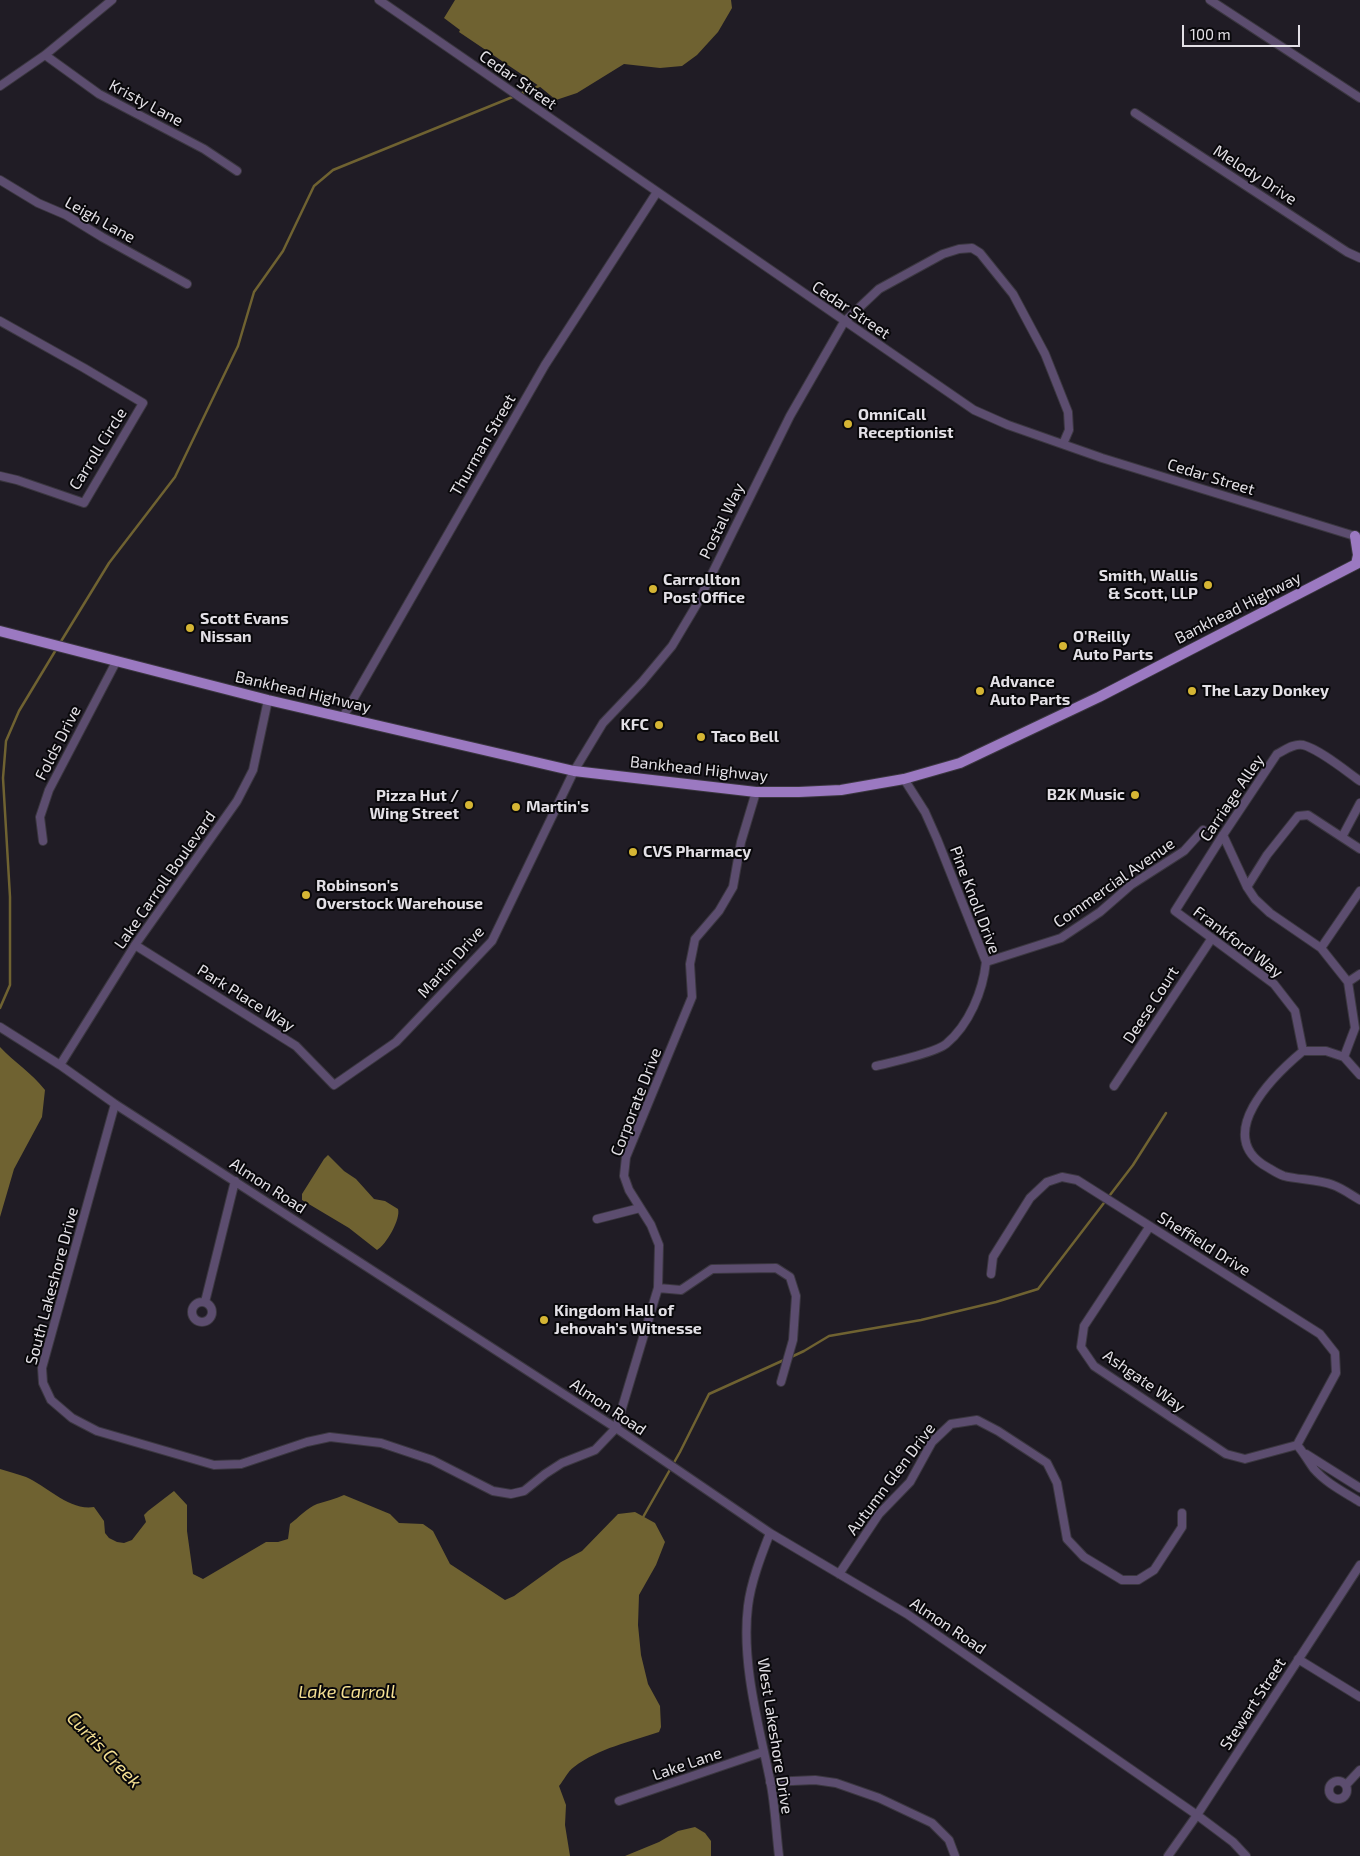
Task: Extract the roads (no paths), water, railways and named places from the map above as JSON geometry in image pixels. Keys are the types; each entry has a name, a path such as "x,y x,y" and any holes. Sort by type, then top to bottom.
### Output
{"main road":[{"path":"1357,537 1358,563"},
{"name":"Bankhead Highway","path":"0,631 268,700 574,771 756,792 840,790 904,779 960,763 1107,693 1358,563"}],"street":[{"path":"0,86 45,55 112,0"},
{"name":"Cedar Street","path":"379,0 974,410 1008,425 1102,458 1357,537"},
{"path":"1210,0 1360,98"},
{"name":"Kristy Lane","path":"45,55 99,94 204,149 237,171"},
{"name":"Melody Drive","path":"1135,113 1347,252 1360,258"},
{"name":"Leigh Lane","path":"0,180 38,203 66,215 187,284"},
{"name":"Thurman Street","path":"343,717 546,365 657,192"},
{"name":"Postal Way","path":"574,771 603,723 642,682 672,646 697,604 790,416 844,322 878,289 943,254 959,249 972,248 980,253 1013,294 1045,354 1068,412 1069,430 1063,444"},
{"name":"Carroll Circle","path":"0,321 143,403 84,502 0,476"},
{"name":"Folds Drive","path":"44,841 40,816 50,790 116,662"},
{"name":"Lake Carroll Boulevard","path":"60,1065 135,945 237,801 253,770 268,700"},
{"name":"Carriage Alley","path":"1175,912 1277,754 1291,747 1302,745 1328,758 1360,781"},
{"name":"Martin Drive","path":"334,1086 396,1042 492,941 574,771"},
{"name":"Pine Knoll Drive","path":"876,1066 918,1055 945,1045 964,1023 978,996 984,980 986,962 937,838 925,812 904,779"},
{"name":"Corporate Drive","path":"616,1428 658,1288 659,1245 651,1225 626,1182 624,1176 626,1157 692,997 690,964 696,939 719,911 733,887 742,842 756,792"},
{"path":"1342,837 1360,803"},
{"path":"1247,887 1267,855 1298,816 1308,815 1360,849"},
{"name":"Commercial Avenue","path":"986,962 1062,938 1100,912 1131,885 1184,851 1203,830"},
{"path":"1223,835 1247,887 1255,899 1270,913 1321,948 1348,982 1355,1028 1344,1057"},
{"path":"1321,948 1360,891"},
{"name":"Frankford Way","path":"1175,912 1274,984 1295,1010 1303,1051"},
{"name":"Deese Court","path":"1114,1086 1212,938"},
{"name":"Park Place Way","path":"135,945 296,1046 334,1086"},
{"path":"1348,982 1360,974"},
{"name":"Almon Road","path":"0,1026 115,1104 616,1428 770,1533 907,1614 1197,1815 1233,1842 1246,1856"},
{"path":"1360,1075 1344,1057 1326,1051 1303,1051 1282,1071 1254,1104 1247,1116 1245,1141 1254,1160 1282,1176 1333,1184 1360,1200"},
{"name":"South Lakeshore Drive","path":"115,1104 42,1368 43,1383 51,1400 72,1418 97,1431 214,1465 241,1464 307,1442 330,1437 381,1443 432,1460 493,1491 511,1494 524,1491 562,1463 595,1450 616,1428"},
{"name":"Sheffield Drive","path":"991,1274 993,1257 1030,1198 1047,1182 1062,1177 1076,1180 1320,1334 1335,1353 1336,1373 1297,1445"},
{"path":"205,1302 235,1181"},
{"path":"597,1219 640,1208"},
{"name":"Ashgate Way","path":"1150,1226 1084,1326 1081,1347 1086,1356 1094,1366 1226,1454 1245,1460 1297,1445"},
{"path":"658,1288 681,1290 712,1269 776,1268 790,1277 796,1296 793,1340 781,1382"},
{"name":"Autumn Glen Drive","path":"839,1574 879,1514 910,1482 932,1442 951,1424 977,1420 998,1431 1047,1463 1057,1483 1067,1539 1084,1557 1122,1580 1138,1580 1154,1570 1182,1527 1182,1513"},
{"path":"1297,1445 1305,1453 1360,1488"},
{"path":"1305,1453 1312,1467 1323,1478 1360,1502"},
{"name":"West Lakeshore Drive","path":"770,1533 759,1563 748,1606 748,1662 770,1782 779,1856"},
{"name":"Stewart Street","path":"1168,1856 1197,1815 1360,1565"},
{"path":"1298,1660 1360,1697"},
{"name":"Lake Lane","path":"619,1801 763,1752"},
{"path":"1346,1785 1360,1770"},
{"path":"770,1782 815,1780 836,1783 879,1798 932,1823 949,1840 955,1856"}],"water":[{"path":"455,0 731,0 732,8 718,32 697,55 682,66 660,68 624,64 577,93 556,100 539,86 459,32 460,30 444,18"},
{"path":"0,1047 45,1090 42,1117 14,1169 0,1217"},
{"path":"328,1155 344,1171 356,1179 374,1199 385,1201 398,1209 397,1219 392,1231 377,1250 349,1228 302,1200 302,1194"},
{"name":"Lake Carroll","path":"0,1469 26,1477 67,1502 85,1507 94,1507 104,1521 105,1533 109,1538 124,1543 132,1540 146,1522 144,1515 174,1491 187,1505 187,1531 193,1574 203,1579 266,1542 278,1542 288,1539 290,1524 306,1511 317,1504 344,1495 390,1514 399,1523 423,1524 433,1531 450,1564 505,1600 514,1596 561,1562 582,1551 618,1514 635,1512 655,1523 665,1542 656,1565 639,1595 638,1625 641,1655 648,1684 660,1706 661,1727 659,1732 615,1746 584,1760 566,1776 559,1786 566,1805 565,1825 570,1856 0,1856"},
{"path":"695,1827 705,1833 711,1841 711,1856 625,1856 659,1842 678,1831"}],"waterway":[{"path":"520,94 539,86"},
{"path":"60,643 109,563 175,477 238,346 254,292 283,251 314,186 333,170 515,96"},
{"path":"0,1008 10,985 10,897 3,778 6,741 19,711 57,648"},
{"path":"789,1358 829,1336 921,1320 996,1302 1038,1289 1133,1165 1166,1113"},
{"path":"642,1519 680,1452 709,1394 784,1360"}],"place":[{"name":"OmniCall Receptionist","path":"848,424"},
{"name":"Smith, Wallis & Scott, LLP","path":"1208,585"},
{"name":"Carrollton Post Office","path":"653,589"},
{"name":"Scott Evans Nissan","path":"190,628"},
{"name":"O'Reilly Auto Parts","path":"1063,646"},
{"name":"Advance Auto Parts","path":"980,691"},
{"name":"The Lazy Donkey","path":"1192,691"},
{"name":"KFC","path":"659,725"},
{"name":"Taco Bell","path":"701,737"},
{"name":"B2K Music","path":"1135,795"},
{"name":"Pizza Hut / Wing Street","path":"469,805"},
{"name":"Martin's","path":"516,807"},
{"name":"CVS Pharmacy","path":"633,852"},
{"name":"Robinson's Overstock Warehouse","path":"306,895"},
{"name":"Kingdom Hall of Jehovah’s Witnesse","path":"544,1320"}],"water label":[{"name":"Curtis Creek","path":"104,1750"}]}
